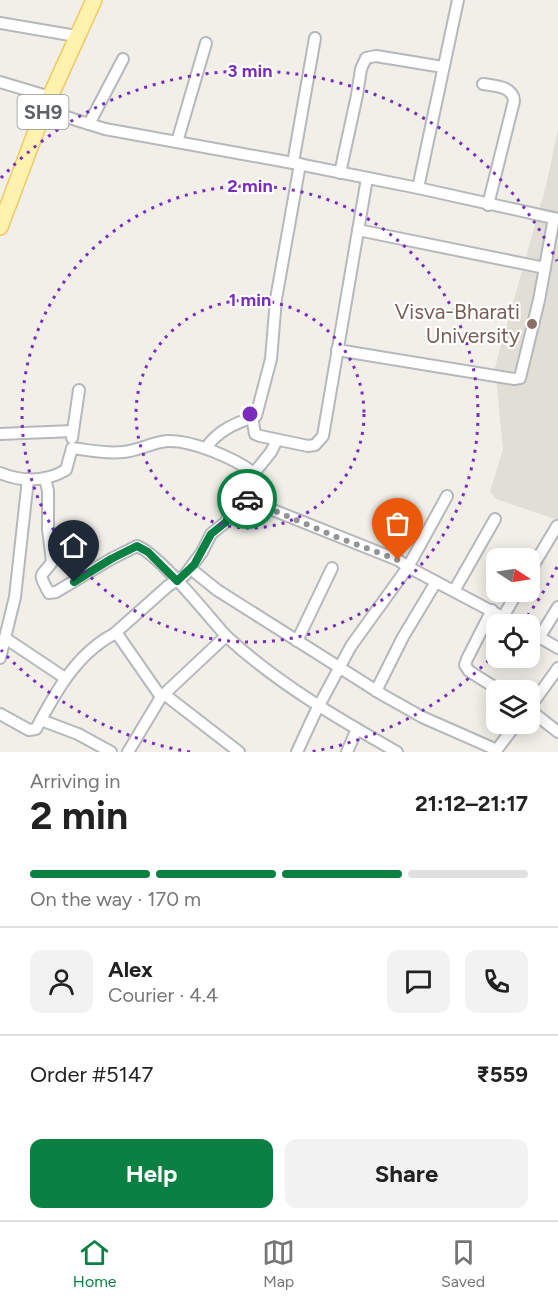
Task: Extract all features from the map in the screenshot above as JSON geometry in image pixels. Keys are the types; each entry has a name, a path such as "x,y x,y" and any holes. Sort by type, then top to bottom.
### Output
{"main road":[{"name":"SH9","path":"0,227 47,103 94,0"}],"street":[{"path":"418,188 458,0"},
{"path":"0,23 76,36"},
{"path":"206,448 211,440 226,428 256,416 260,405 271,359 276,298 315,38"},
{"path":"177,142 206,44"},
{"path":"340,173 361,69 366,58 376,56 443,67"},
{"path":"89,124 123,59"},
{"path":"0,82 89,124 105,129 297,163 556,219 521,375 517,379 337,350"},
{"path":"483,84 504,88 513,94 488,205"},
{"path":"252,417 255,434 277,440 308,446 315,445 323,436 367,178"},
{"path":"358,230 545,268"},
{"path":"0,473 18,479 28,479 45,478 66,470 72,448 79,390"},
{"path":"0,434 73,431"},
{"path":"249,499 254,473 271,452 277,440"},
{"path":"72,448 124,452 167,441 184,441 206,448 254,473"},
{"path":"45,478 48,491 48,529 52,562 41,575 49,593 56,592 137,546 148,552 226,636 246,654 383,749 397,752"},
{"path":"0,658 19,570 28,479"},
{"path":"297,752 351,646 408,567 447,496"},
{"path":"0,714 29,730 36,729 65,678 91,649 114,633 191,569 211,534 226,522 235,501 239,498 249,499 334,536 398,560 498,614"},
{"path":"454,591 495,519"},
{"path":"540,554 556,526"},
{"path":"297,641 332,568"},
{"path":"191,569 217,590 340,669 422,717 496,751 509,734"},
{"path":"376,691 403,637 436,582"},
{"path":"540,628 558,607"},
{"path":"486,682 469,671 465,665 492,610"},
{"path":"114,633 118,635 163,696 239,752"},
{"path":"128,752 163,696 226,636"},
{"path":"5,638 65,678"},
{"path":"540,638 558,648"},
{"path":"540,694 558,668"},
{"path":"540,717 558,732"},
{"path":"41,720 78,734 111,752"},
{"path":"347,752 357,729"}],"shaded area":[{"name":"Visva-Bharati University","path":"558,129 558,520 496,499 490,491 503,450 495,367 546,186"}],"way so far":[{"path":"247,499 398,560"}],"place":[{"name":"Visva-Bharati University","path":"532,324"}],"route":[{"path":"74,582 137,546 148,552 177,581 194,565 214,530 226,522 235,501 239,498 247,499"}]}
